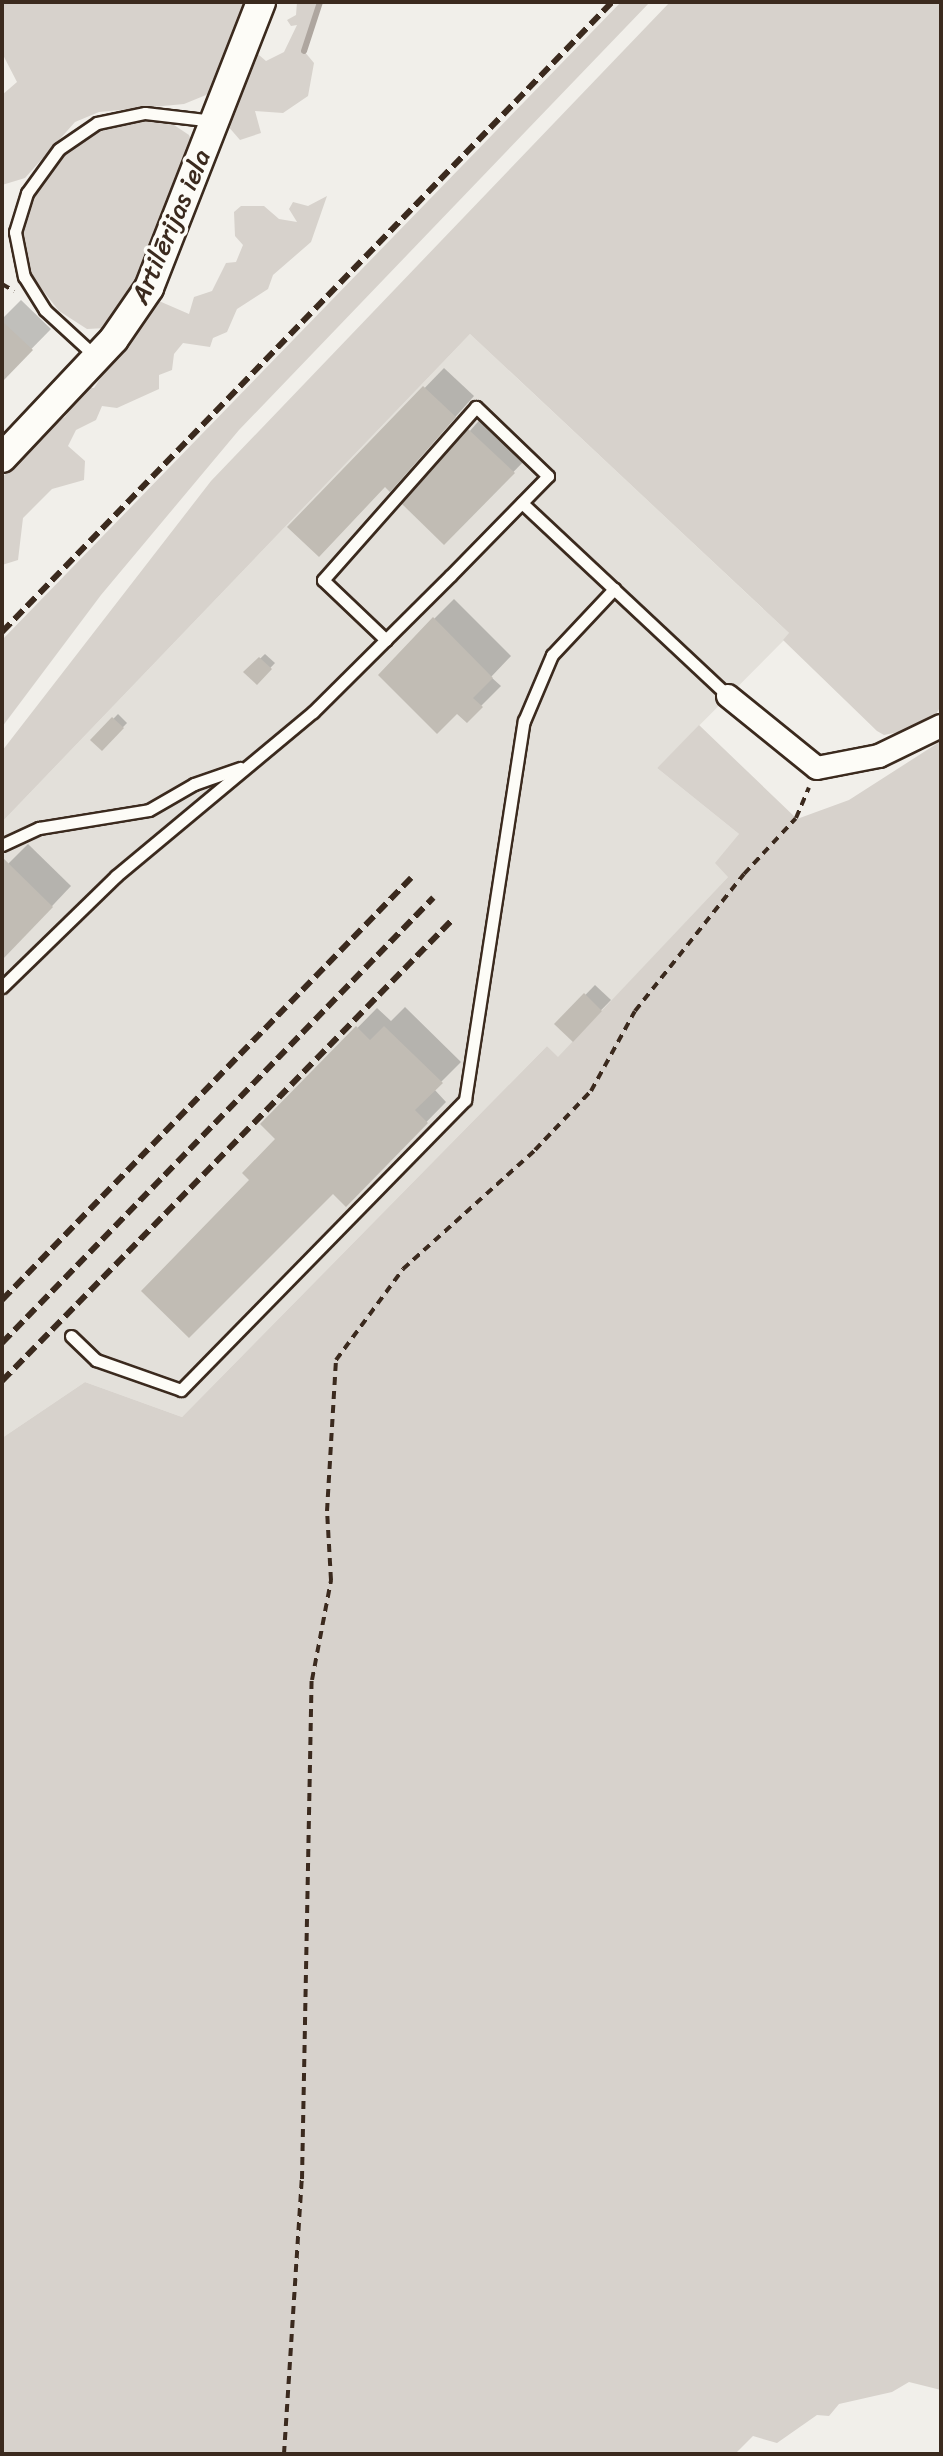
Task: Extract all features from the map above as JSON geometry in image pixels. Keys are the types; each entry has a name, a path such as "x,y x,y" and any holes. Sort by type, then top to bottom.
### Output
{"street":[{"name":"Artilērijas iela","path":"2,458 98,358 149,288 261,2"},
{"path":"728,696 817,768 888,753 941,726"}],"lane":[{"path":"98,358 45,310 24,277 15,232 27,193 59,149 97,123 145,113 215,121"},
{"path":"2,987 116,876 313,712 386,640 548,476 476,407 323,580 386,640"},
{"path":"522,503 728,696"},
{"path":"71,1336 96,1360 181,1390 465,1100 524,721 536,682 552,655 614,589"},
{"path":"2,845 39,828 149,810 194,784 248,766"}],"path":[{"path":"284,2454 302,2179 312,1680 331,1580 327,1511 336,1360 403,1269 535,1150 591,1091 635,1011 744,874 796,818 817,768"}],"shaded area":[{"path":"2,2 252,2 216,88 184,104 99,112 75,122 25,178 2,185 2,95 17,82 2,53"},
{"path":"297,2 320,2 304,51 314,63 308,96 283,113 255,111 261,133 240,140 227,125 229,113 243,93 253,50 266,61 284,52 297,25 291,26 287,20 296,15"},
{"path":"621,2 650,2 239,430 101,595 2,727 2,640"},
{"path":"670,2 941,2 941,706 936,714 913,729 884,735 877,731 783,640 789,633 470,334 2,822 2,751 211,481"},
{"path":"139,119 168,121 189,135 193,146 141,278 106,328 87,329 59,311 30,274 21,233 25,215 35,192 71,146 107,124"},
{"path":"327,196 311,242 273,275 268,289 237,309 227,332 213,338 210,347 183,343 174,354 172,370 159,375 159,389 117,408 102,406 96,420 76,430 68,446 85,461 84,480 52,489 23,518 18,560 2,565 2,478 44,429 65,417 84,388 94,388 133,329 159,301 189,314 194,297 212,291 226,263 236,262 243,245 235,236 234,212 241,206 264,206 279,219 297,222 289,209 293,202 308,206"},
{"path":"470,334 790,634 657,768 739,834 729,876 558,1058 547,1046 182,1417 85,1382 2,1438 2,822"},
{"path":"699,725 797,819 849,800 941,741 941,2390 909,2382 892,2392 839,2404 829,2416 817,2415 777,2443 753,2436 735,2454 2,2454 2,1438 85,1382 182,1417 547,1046 558,1057 728,877 715,863 739,834 657,768"}],"building":[{"path":"2,321 33,350 2,382"},
{"path":"423,386 456,417 390,492 385,487 319,557 287,527"},
{"path":"468,429 515,473 444,545 402,504"},
{"path":"433,617 493,678 473,698 483,707 467,723 457,714 437,734 378,675"},
{"path":"259,657 272,669 257,685 243,672"},
{"path":"112,717 124,728 102,751 90,740"},
{"path":"2,857 53,907 2,960"},
{"path":"584,993 602,1011 573,1042 554,1024"},
{"path":"356,1026 370,1040 384,1026 443,1083 415,1110 428,1123 346,1207 333,1194 189,1338 141,1291 249,1180 242,1173 275,1139 260,1124"}],"waterway":[{"path":"304,51 320,2"}],"railway":[{"path":"2,632 612,2"},
{"path":"2,1300 411,878"},
{"path":"2,1343 433,898"},
{"path":"2,1381 451,921"}]}
